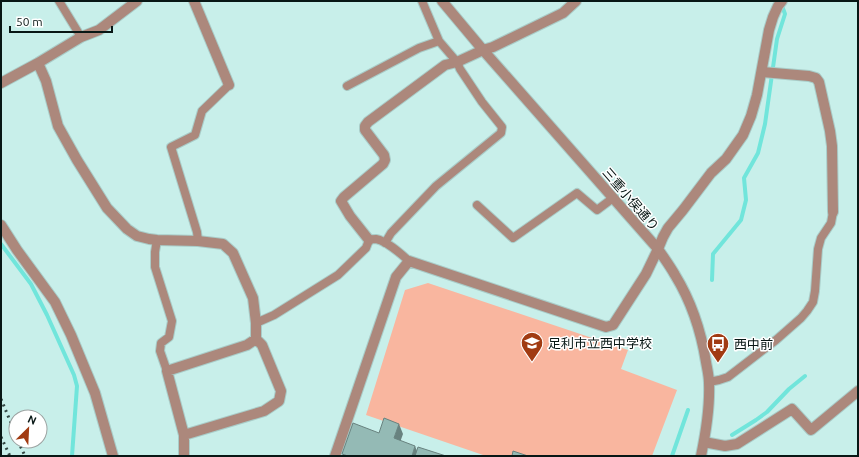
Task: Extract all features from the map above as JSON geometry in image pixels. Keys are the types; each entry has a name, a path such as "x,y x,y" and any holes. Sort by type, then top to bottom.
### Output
{"street":[{"path":"1,83 81,37 99,30 137,1"},
{"path":"194,1 229,85"},
{"name":"三重小俣通り","path":"442,1 483,50 658,249 675,274 686,295 696,320 704,351 709,382 708,411 701,456"},
{"path":"369,240 350,216 341,201 383,164 385,160 384,155 365,130 365,126 368,122 445,65 457,62 493,47 563,13 576,1"},
{"path":"335,456 396,277 409,262 606,327 613,325 646,274 668,228 710,173 726,159 743,135 751,116 757,95 769,30 773,17 782,1"},
{"path":"38,63 46,82 58,126 107,208 127,229 137,236 157,240 198,241 224,244 233,253 253,298 256,339 262,345 281,391 279,401 264,411 184,434"},
{"path":"762,72 808,76 816,78 819,82 832,146 833,212"},
{"path":"1,225 17,250 55,302 71,335 95,393 113,456"},
{"path":"184,456 184,434 167,371 247,345 256,339"},
{"path":"704,442 725,446 737,444 792,409 811,430 858,391"}],"lane":[{"path":"59,1 81,37"},
{"path":"385,243 391,233 436,186 501,133 502,127 482,102 457,62 439,41 422,1"},
{"path":"347,86 420,48 439,41"},
{"path":"198,241 197,232 171,147 195,135 202,111 229,85"},
{"path":"476,205 513,238 577,193 597,210 613,198"},
{"path":"709,382 728,377 776,340 807,311 813,302 818,249 821,238 832,223 833,212"},
{"path":"256,323 274,315 338,275 366,248 369,240 377,239 385,243 399,251 409,262"},
{"path":"157,240 155,267 172,321 169,337 161,343 160,351 167,371"}],"shaded area":[{"name":"足利市立西中学校","path":"428,283 628,350 621,369 677,390 652,456 486,456 366,415 405,290"}],"building":[{"path":"384,418 399,424 394,438 415,446 412,456 348,456 342,454 353,423 379,433"},
{"path":"418,447 446,456 415,456"},
{"path":"513,451 528,456 512,456"}],"waterway":[{"path":"712,280 713,254 741,220 746,200 744,178 758,153 765,124 777,39 785,14 781,3"},
{"path":"1,244 31,284 47,315 74,375 77,386 72,456"},
{"path":"732,435 767,412 789,389 805,376"},
{"path":"672,456 688,410"}],"railway":[{"path":"1,399 8,416"},
{"path":"1,437 10,456"},
{"path":"22,449 25,456"}],"place":[{"name":"足利市立西中学校","path":"532,362"},
{"name":"西中前","path":"718,364"}]}
